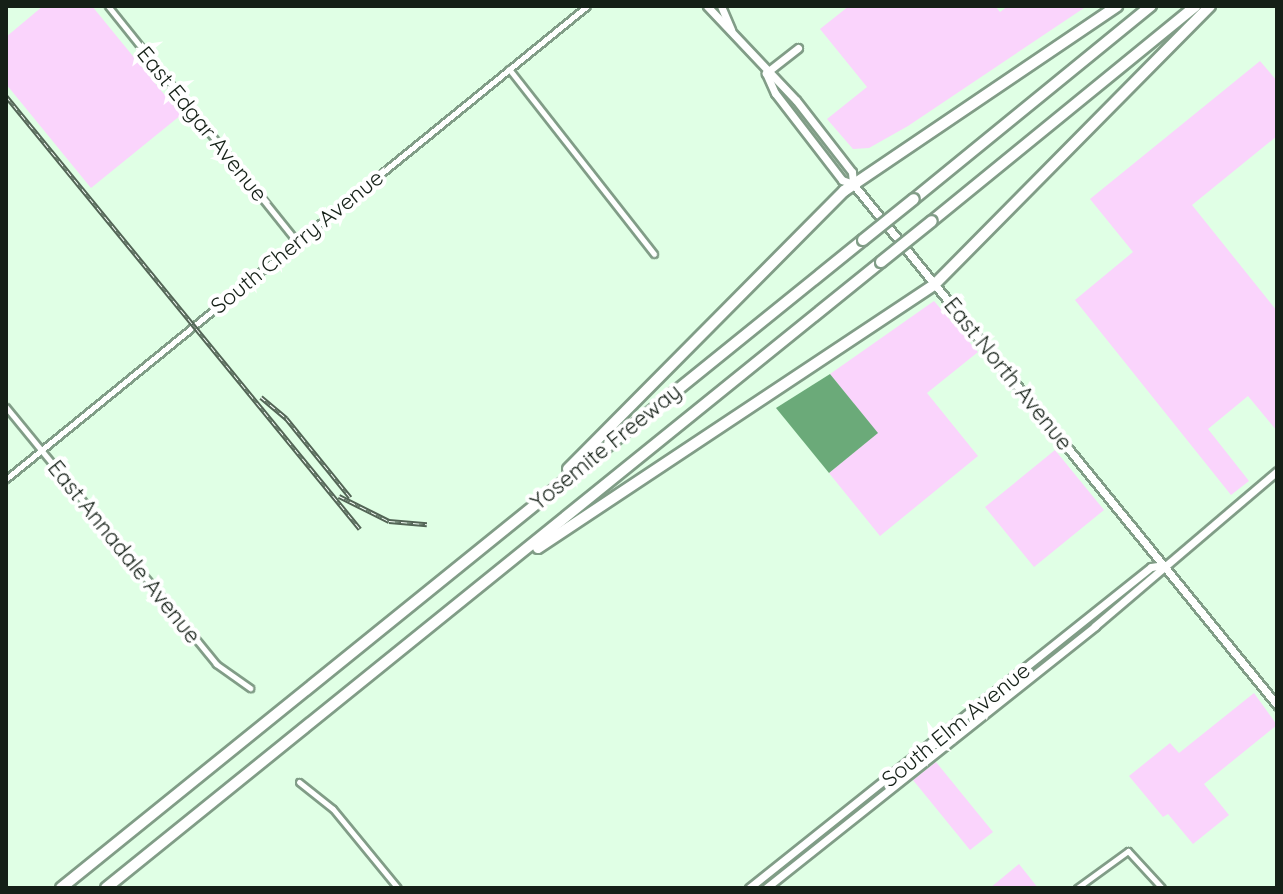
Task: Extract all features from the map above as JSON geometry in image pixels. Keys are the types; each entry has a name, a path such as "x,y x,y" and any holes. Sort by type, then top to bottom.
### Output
{"highway":[{"path":"505,527 625,414 853,184 1117,6"},
{"name":"Yosemite Freeway","path":"61,888 1151,6"},
{"name":"Yosemite Freeway","path":"106,888 1196,6"},
{"path":"496,575 935,284 1210,6"}],"street":[{"name":"East Edgar Avenue","path":"108,6 297,242"},
{"name":"South Cherry Avenue","path":"6,479 587,6"},
{"name":"East North Avenue","path":"707,6 766,73 775,93 842,180 853,184 1277,705"},
{"name":"East North Avenue","path":"721,6 731,30"},
{"path":"766,73 798,48"},
{"path":"509,69 654,254"},
{"name":"East North Avenue","path":"766,73 783,85 843,160 852,172 853,184"},
{"name":"East Annadale Avenue","path":"6,407 216,664 250,688"},
{"name":"South Elm Avenue","path":"766,888 1158,574 1163,565 1277,471"},
{"name":"South Elm Avenue","path":"749,888 1151,567 1163,565"},
{"path":"299,782 333,809 398,888"},
{"path":"829,826 835,835"},
{"path":"1077,888 1128,851 1162,888"}],"shaded area":[{"path":"43,6 92,6 181,115 91,188 6,84 6,37"},
{"path":"849,6 995,6 1000,12 1008,6 1087,6 908,126 869,148 853,149 827,119 867,87 820,29"},
{"path":"1260,61 1277,81 1277,136 1192,205 1277,311 1277,431 1248,396 1208,429 1249,481 1231,495 1075,300 1133,252 1090,199"},
{"path":"934,301 978,352 927,393 978,456 880,536 829,473 877,433 830,374"},
{"path":"830,374 878,433 829,473 776,408"},
{"path":"1055,450 1104,510 1034,567 985,507"},
{"path":"1254,693 1277,725 1204,784 1229,815 1193,844 1168,814 1163,817 1129,776 1170,743 1179,753"},
{"path":"936,762 993,832 970,850 913,780"},
{"path":"1019,864 1038,888 990,888"}],"railway":[{"path":"6,96 360,529"},
{"path":"261,397 286,418 350,497"},
{"path":"339,496 389,521 427,524"}]}
